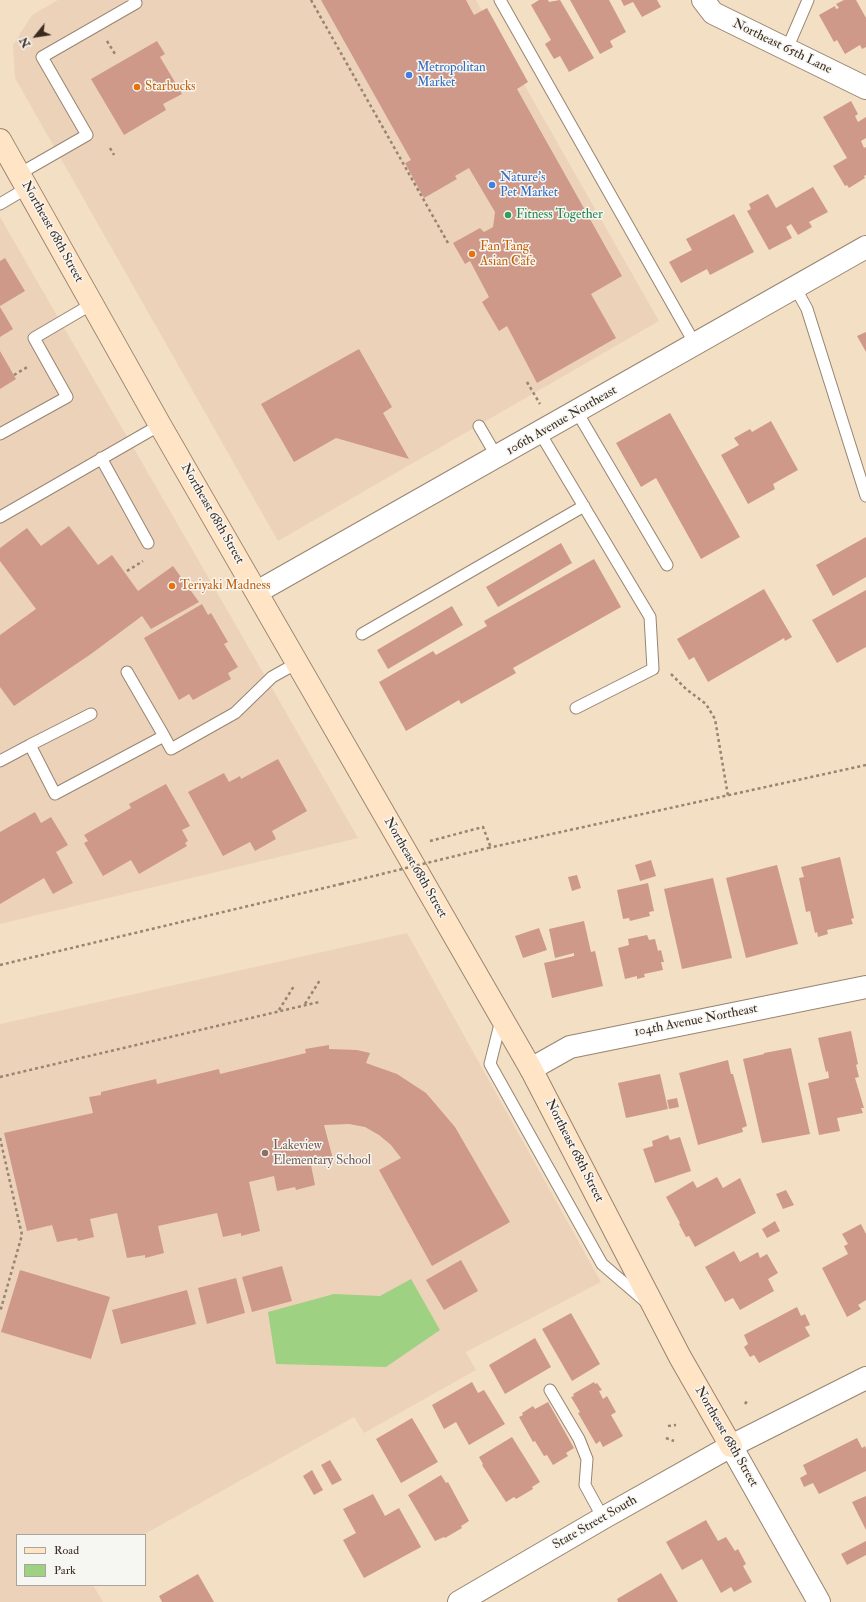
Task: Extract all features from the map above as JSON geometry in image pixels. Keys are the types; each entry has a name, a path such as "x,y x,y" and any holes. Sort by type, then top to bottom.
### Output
{"main road":[{"name":"Northeast 68th Street","path":"0,140 160,425 531,1069 680,1357 731,1446"}],"street":[{"name":"Northeast 65th Lane","path":"703,0 713,13 866,88"},
{"name":"106th Avenue Northeast","path":"257,592 497,458 866,247"},
{"name":"104th Avenue Northeast","path":"531,1069 570,1047 866,987"},
{"name":"State Street South","path":"459,1602 603,1518 731,1446 866,1378"},
{"name":"Northeast 68th Street","path":"731,1446 819,1602"}],"lane":[{"path":"0,204 23,181 87,135 42,57 136,3 134,0"},
{"path":"500,0 695,344"},
{"path":"787,49 808,0"},
{"path":"795,287 808,309 866,496"},
{"path":"0,434 67,397 34,338 92,304"},
{"path":"577,412 667,565"},
{"path":"0,516 160,425"},
{"path":"479,426 497,458"},
{"path":"540,433 650,617 653,669 576,708"},
{"path":"101,458 148,543"},
{"path":"362,634 584,506"},
{"path":"126,672 171,749 235,714 272,677 297,663"},
{"path":"0,761 91,714"},
{"path":"30,745 55,794 164,736"},
{"path":"501,1018 490,1064 602,1264 656,1310"},
{"path":"550,1390 579,1439 587,1459 585,1485 603,1518"}],"path":[{"path":"311,0 448,243"},
{"path":"104,35 115,54"},
{"path":"110,148 114,155"},
{"path":"14,375 32,364"},
{"path":"527,382 543,409"},
{"path":"127,571 143,562"},
{"path":"715,719 728,796"},
{"path":"0,965 488,848 866,765"},
{"path":"430,841 483,827 492,848"},
{"path":"305,1005 320,980"},
{"path":"279,1011 294,986"},
{"path":"0,1077 319,1002"},
{"path":"0,1138 22,1235 0,1312"},
{"path":"745,1404 748,1401"},
{"path":"668,1426 676,1425"},
{"path":"666,1438 674,1441"}],"shaded area":[{"path":"58,0 476,0 659,321 278,541 15,78 13,45 32,15"},
{"path":"0,217 218,594 358,838 0,924"},
{"name":"Lakeview Elementary School","path":"407,933 601,1282 466,1352 476,1370 364,1433 354,1417 145,1534 16,1534 16,1586 94,1586 103,1602 0,1602 0,1024"}],"green space":[{"path":"411,1279 440,1330 386,1367 276,1364 268,1312 334,1294 380,1296"}],"building":[{"path":"321,0 466,0 474,15 487,8 528,82 517,89 622,276 591,294 616,338 537,383 507,326 499,331 482,302 489,297 470,261 465,264 453,243 480,228 484,232 493,227 495,212 469,168 455,176 457,179 424,198 405,163 411,160"},
{"path":"539,0 548,0 549,2 560,0 594,58 569,72 560,56 554,59 545,44 551,40 531,5"},
{"path":"570,0 609,0 626,32 610,41 613,47 600,54"},
{"path":"621,0 657,0 661,7 642,17 633,2 624,6"},
{"path":"844,0 856,0 866,18 866,47 862,49 860,45 845,54 837,40 834,42 819,15 835,6 836,9 839,8 836,4"},
{"name":"Starbucks","path":"157,41 165,54 160,57 182,94 163,104 166,110 124,135 91,79"},
{"path":"851,101 858,114 855,116 858,122 866,117 866,138 861,141 864,148 866,147 866,175 864,176 865,178 849,188 847,185 845,186 833,166 847,158 823,117"},
{"path":"813,187 828,212 809,222 812,227 798,235 791,224 786,227 792,238 769,250 747,211 751,209 749,204 768,194 776,208"},
{"path":"734,214 754,252 710,275 707,269 681,283 669,262 692,250 686,239"},
{"path":"5,258 25,291 0,306 0,261"},
{"path":"0,307 13,329 0,337"},
{"path":"866,332 866,352 857,336"},
{"path":"359,349 392,407 383,413 409,459 336,438 294,462 261,404"},
{"path":"0,351 16,379 0,389"},
{"path":"670,413 740,537 701,559 656,478 641,487 616,443"},
{"path":"771,421 798,470 773,484 775,489 748,504 721,455 739,445 734,438 750,429 752,432"},
{"path":"69,526 98,565 112,555 138,591 173,566 199,602 151,629 142,616 91,654 14,706 0,687 0,635 36,609 0,561 0,548 27,528 41,546"},
{"path":"866,537 866,577 833,596 816,565"},
{"path":"561,543 572,563 498,607 486,587"},
{"path":"594,559 621,607 513,668 516,673 461,704 459,700 406,731 379,682 433,651 436,655 487,626 484,621"},
{"path":"764,589 792,637 785,641 784,638 708,682 694,657 689,660 677,639"},
{"path":"866,590 866,647 837,663 812,620"},
{"path":"202,604 208,615 211,613 228,642 224,644 238,667 228,673 231,679 193,700 189,694 179,700 144,638"},
{"path":"452,606 463,625 388,669 377,650"},
{"path":"278,759 307,811 272,831 276,839 255,851 250,842 223,856 188,792 224,773 229,782 240,776 241,779"},
{"path":"166,784 190,826 182,830 188,841 185,843 187,846 139,874 131,860 103,876 84,843 88,841 84,835 131,808 129,804"},
{"path":"35,812 41,823 51,817 68,845 56,852 73,883 53,894 44,878 0,904 0,832"},
{"path":"840,857 854,918 851,919 853,924 827,930 828,934 818,937 817,932 815,933 810,911 806,912 799,878 804,877 801,867"},
{"path":"651,860 656,876 640,881 635,865"},
{"path":"777,865 798,944 746,958 726,878"},
{"path":"577,875 581,888 572,891 568,877"},
{"path":"713,878 732,958 682,969 664,889"},
{"path":"648,883 654,911 649,912 650,916 630,921 629,918 623,919 617,890"},
{"path":"584,921 591,952 595,951 603,986 552,998 544,963 574,956 574,953 555,958 549,929"},
{"path":"539,928 547,950 523,958 515,936"},
{"path":"647,935 649,940 655,939 658,951 661,950 664,962 661,962 663,970 644,974 645,977 637,979 637,976 625,979 618,948 629,945 628,939"},
{"path":"851,1031 858,1064 856,1065 859,1077 855,1078 864,1108 861,1108 863,1113 837,1118 840,1131 819,1135 808,1083 829,1078 828,1071 826,1072 818,1038"},
{"path":"329,1045 329,1049 357,1050 370,1053 366,1063 397,1074 426,1093 455,1127 510,1222 432,1266 379,1170 401,1158 391,1145 379,1135 365,1127 349,1124 324,1125 333,1159 311,1165 315,1185 296,1190 295,1187 277,1191 274,1176 249,1182 260,1231 241,1236 241,1233 223,1237 217,1213 158,1226 164,1253 145,1258 145,1255 127,1258 117,1213 90,1219 94,1237 78,1241 77,1238 57,1242 52,1225 27,1231 4,1133 93,1113 89,1097 101,1095 101,1092 156,1079 157,1084 219,1069 220,1074 306,1053 305,1049"},
{"path":"791,1048 810,1134 762,1143 743,1059"},
{"path":"728,1060 747,1126 742,1128 743,1132 698,1145 679,1073"},
{"path":"660,1074 668,1109 626,1118 618,1083"},
{"path":"677,1098 679,1107 669,1109 667,1100"},
{"path":"668,1135 670,1140 680,1137 691,1171 655,1183 643,1149 653,1146 652,1141"},
{"path":"717,1177 723,1188 740,1178 756,1213 695,1247 689,1236 686,1237 666,1197 693,1181 697,1188"},
{"path":"786,1190 794,1205 783,1209 776,1194"},
{"path":"775,1221 780,1231 767,1238 762,1229"},
{"path":"861,1224 866,1234 866,1300 858,1305 861,1309 847,1317 822,1268 848,1254 844,1246 848,1244 842,1234"},
{"path":"734,1251 740,1262 758,1252 760,1258 767,1254 778,1273 768,1279 774,1291 740,1310 733,1298 725,1302 705,1267"},
{"path":"461,1260 478,1291 444,1310 426,1280"},
{"path":"282,1266 292,1301 252,1312 242,1277"},
{"path":"20,1270 110,1297 91,1359 1,1332"},
{"path":"236,1278 245,1313 207,1324 198,1288"},
{"path":"187,1290 196,1324 121,1344 112,1310"},
{"path":"797,1307 801,1316 805,1314 810,1325 805,1327 810,1336 759,1363 754,1355 750,1357 744,1347 748,1344 744,1335"},
{"path":"571,1313 600,1364 572,1381 542,1329"},
{"path":"535,1338 551,1367 505,1394 489,1365"},
{"path":"472,1382 478,1393 484,1390 505,1424 469,1445 456,1422 444,1429 432,1405"},
{"path":"594,1382 595,1384 597,1383 602,1390 599,1391 603,1399 607,1396 616,1412 611,1415 623,1436 603,1447 600,1441 596,1444 578,1413 580,1412 571,1397 574,1396 573,1394"},
{"path":"548,1402 574,1448 566,1453 568,1456 553,1465 547,1455 544,1456 535,1441 533,1442 519,1417 523,1415 522,1413 533,1406 535,1409"},
{"path":"412,1418 438,1462 401,1483 376,1439"},
{"path":"512,1437 540,1482 532,1487 533,1489 516,1499 514,1497 506,1502 482,1465 483,1464 479,1457"},
{"path":"857,1438 862,1448 865,1446 866,1449 866,1471 819,1494 813,1483 804,1487 800,1478 807,1474 803,1465"},
{"path":"330,1460 342,1480 332,1485 321,1465"},
{"path":"312,1470 323,1490 314,1495 303,1476"},
{"path":"441,1475 446,1483 448,1482 469,1521 461,1526 462,1528 445,1538 444,1537 435,1541 408,1495"},
{"path":"373,1494 385,1516 399,1508 421,1547 364,1578 343,1540 356,1533 343,1509"},
{"path":"866,1496 866,1530 852,1502"},
{"path":"706,1520 718,1541 726,1537 735,1551 738,1549 746,1564 743,1566 752,1582 734,1592 731,1587 721,1593 702,1559 682,1570 666,1542"},
{"path":"866,1541 866,1555 847,1565 841,1554"},
{"path":"661,1573 678,1602 618,1602 617,1599"},
{"path":"198,1574 214,1602 162,1602 159,1596"}],"place":[{"name":"Metropolitan Market","path":"409,75"},
{"name":"Starbucks","path":"137,87"},
{"name":"Nature's Pet Market","path":"492,185"},
{"name":"Fitness Together","path":"508,215"},
{"name":"Fan Tang Asian Cafe","path":"472,254"},
{"name":"Teriyaki Madness","path":"172,586"},
{"name":"Lakeview Elementary School","path":"265,1153"}]}
